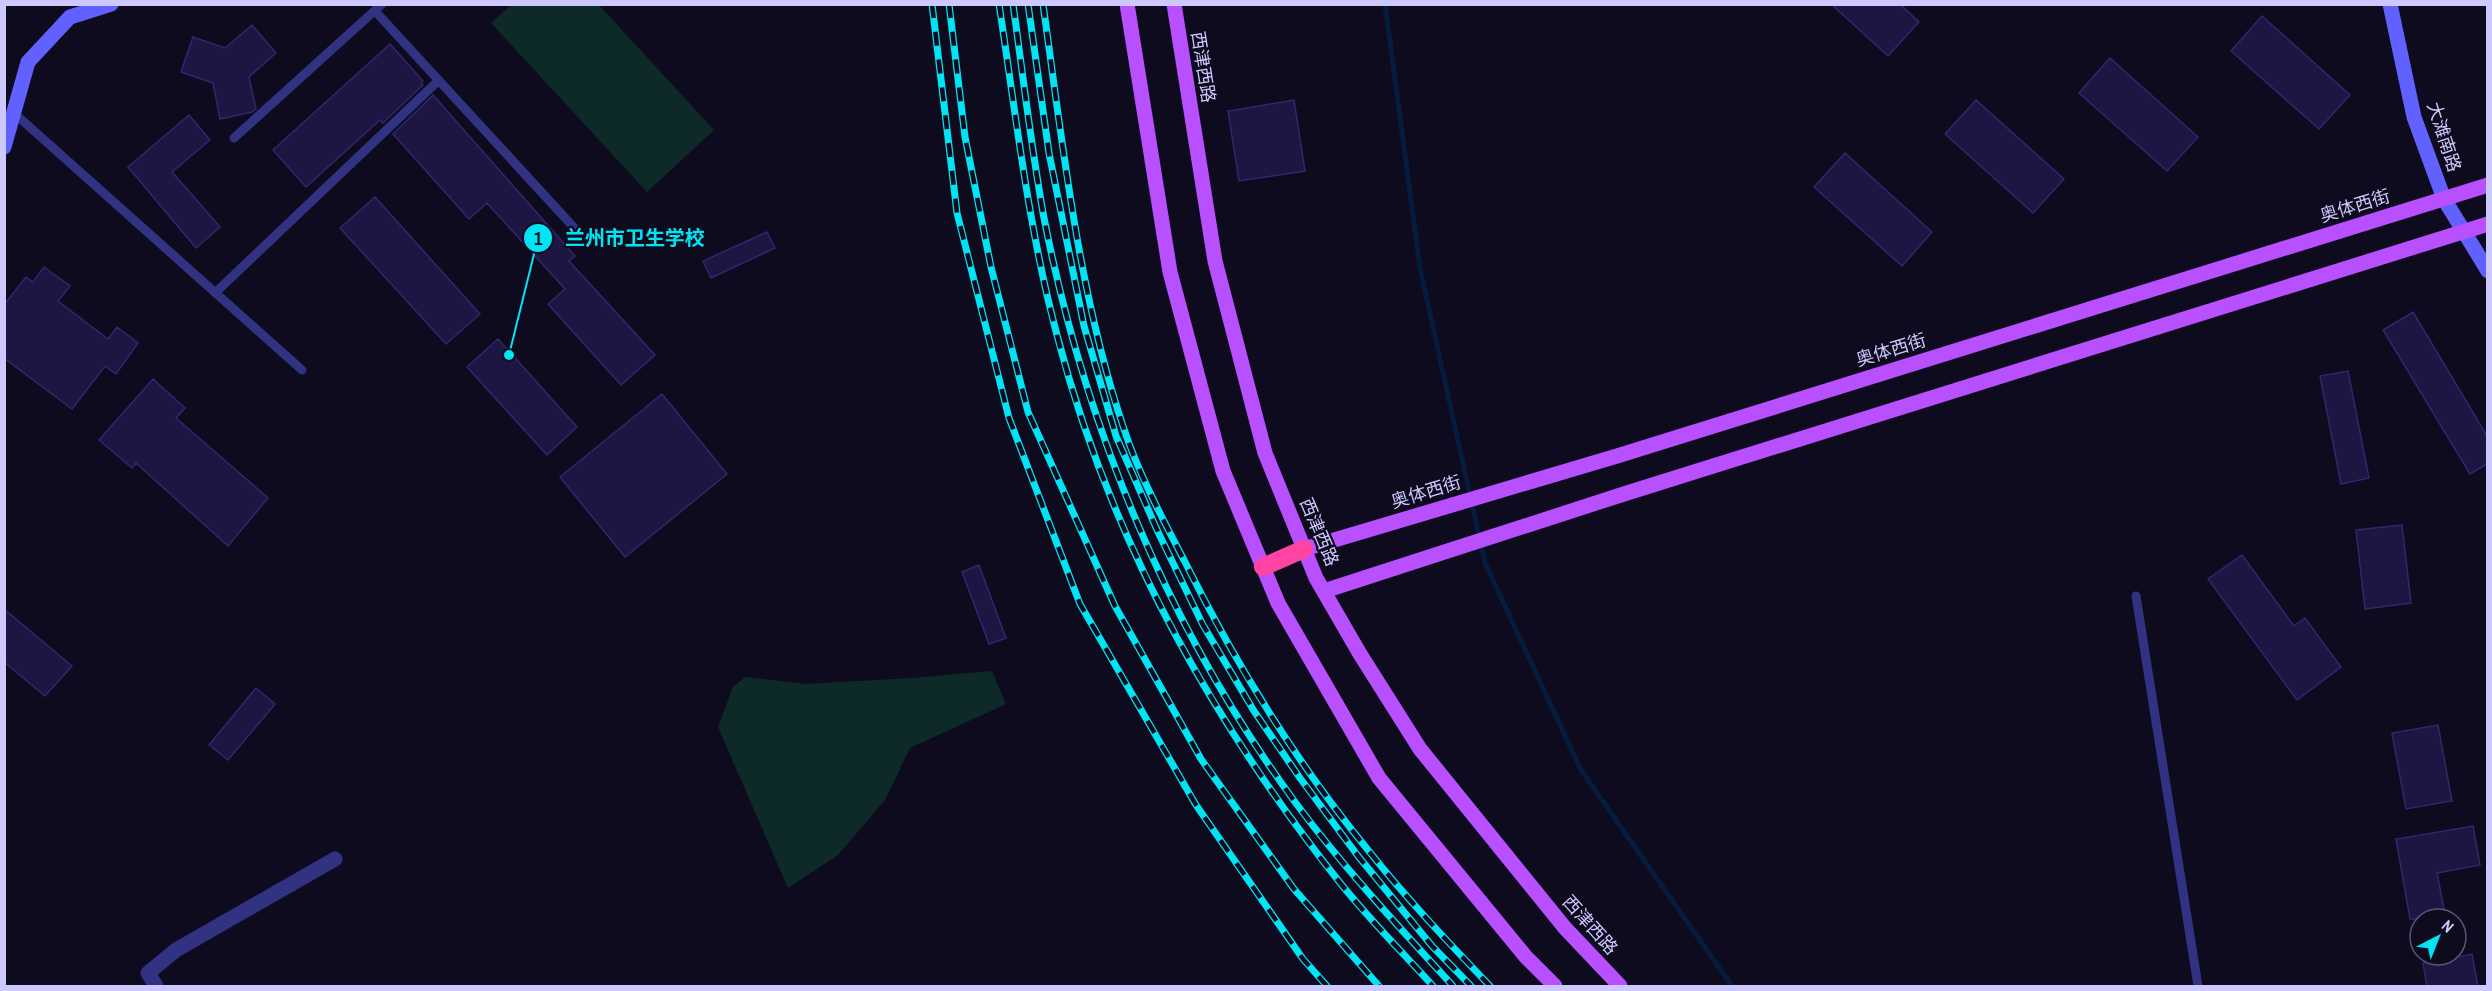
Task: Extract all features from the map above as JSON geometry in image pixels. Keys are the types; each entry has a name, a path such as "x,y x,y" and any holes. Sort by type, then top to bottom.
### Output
{"highway":[{"path":"1263,567 1304,549"}],"main road":[{"path":"1127,4 1170,272 1223,471 1278,603 1379,778 1526,957 1555,987"},
{"name":"西津西路","path":"1174,4 1215,261 1265,453 1304,549 1324,591 1360,654 1420,749 1565,928 1620,987"},
{"name":"奥体西街","path":"1304,549 1617,456 2487,185"},
{"path":"1324,591 1628,493 2487,225"}],"street":[{"path":"4,147 28,62 70,17 111,4"},
{"name":"大滩南路","path":"2391,4 2414,117 2444,199 2487,271"},
{"path":"156,987 148,973 176,950 335,859"}],"lane":[{"path":"234,138 379,8 439,80 579,233"},
{"path":"215,293 439,80"},
{"path":"14,113 302,370"},
{"path":"2136,596 2198,987"}],"green space":[{"path":"511,5 599,5 714,130 647,192 491,23"},
{"path":"992,671 1006,704 910,748 885,800 838,855 788,888 718,727 733,687 745,677 806,684"}],"building":[{"path":"1831,4 1900,4 1919,22 1888,56"},
{"path":"2262,16 2350,95 2319,129 2231,51"},
{"path":"252,25 276,53 249,77 256,109 252,112 220,119 213,83 181,72 193,37 225,48"},
{"path":"390,44 423,81 421,83 423,85 383,123 380,120 306,187 273,150"},
{"path":"2110,58 2198,137 2167,171 2079,93"},
{"path":"433,95 575,256 569,261 655,355 621,385 548,304 565,289 487,203 469,219 393,134"},
{"path":"1294,100 1305,171 1239,181 1228,111"},
{"path":"1976,100 2064,179 2033,213 1945,134"},
{"path":"189,115 210,140 172,172 220,227 196,248 128,167"},
{"path":"1845,153 1932,232 1902,266 1814,187"},
{"path":"375,197 480,314 446,344 340,228"},
{"path":"767,232 775,248 711,278 703,261"},
{"path":"44,267 70,286 58,301 108,339 117,327 138,343 116,374 105,366 72,409 4,358 4,305 26,277 33,282"},
{"path":"2413,312 2487,436 2487,464 2470,474 2383,330"},
{"path":"498,339 577,427 547,455 467,367"},
{"path":"2348,371 2369,478 2341,484 2320,376"},
{"path":"153,379 185,408 176,418 268,498 228,546 136,463 132,468 99,440"},
{"path":"662,394 727,474 625,557 560,477"},
{"path":"2402,525 2411,603 2365,609 2356,530"},
{"path":"2242,555 2294,626 2305,618 2341,667 2297,700 2208,579"},
{"path":"979,565 1006,638 989,644 962,572"},
{"path":"4,609 72,666 45,696 4,662"},
{"path":"256,688 275,704 228,760 209,745"},
{"path":"2438,725 2452,801 2406,809 2392,733"},
{"path":"2473,826 2480,865 2437,873 2444,907 2408,908 2396,839"},
{"path":"2472,954 2478,987 2427,987 2424,967 2468,967 2468,955"}],"waterway":[{"path":"1385,4 1420,268 1485,563 1581,770 1732,986"}],"railway":[{"path":"932,4 957,213 1009,418 1080,604 1196,805 1303,959 1327,986"},
{"path":"949,4 965,137 991,267 1028,412 1115,606 1201,759 1294,889 1379,986"},
{"path":"999,4 1038,253 1057,335 1079,410 1105,483 1136,555 1170,624 1208,692 1294,822 1341,884 1433,986"},
{"path":"1013,4 1039,191 1061,296 1108,449 1138,524 1171,597 1208,668 1250,736 1295,802 1332,850 1453,986"},
{"path":"1028,4 1049,153 1084,326 1116,436 1158,532 1203,625 1254,711 1300,778 1358,856 1432,946 1471,986"},
{"path":"1043,4 1065,165 1083,272 1108,378 1124,429 1144,479 1224,636 1245,674 1291,746 1382,868 1490,986"}],"place":[{"name":"兰州市卫生学校","path":"509,355"}]}
